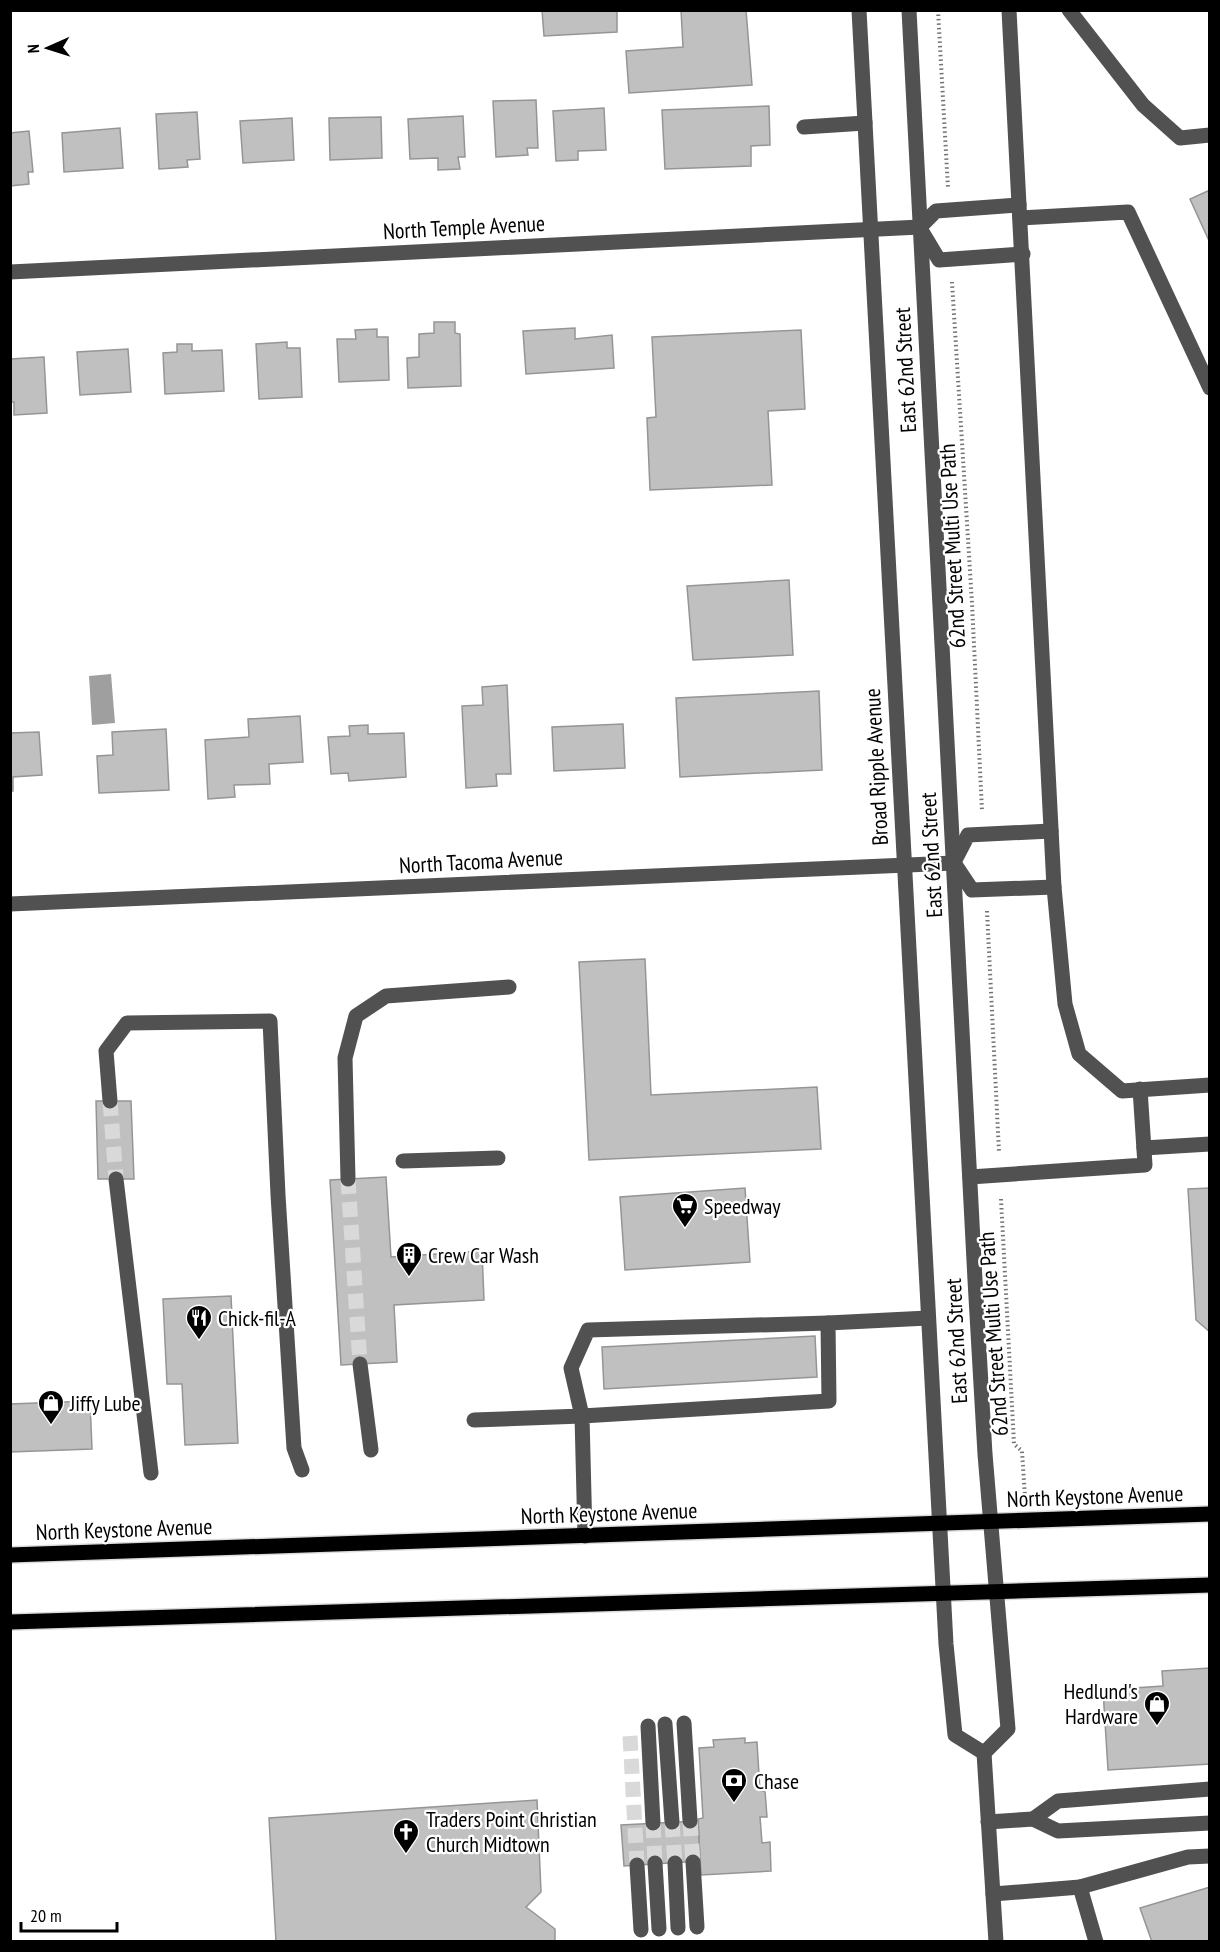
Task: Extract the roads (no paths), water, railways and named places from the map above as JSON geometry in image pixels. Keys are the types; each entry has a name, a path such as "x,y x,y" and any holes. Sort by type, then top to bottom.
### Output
{"main road":[{"name":"North Keystone Avenue","path":"10,1555 1209,1514"},
{"path":"10,1622 1209,1585"}],"street":[{"name":"East 62nd Street","path":"860,10 894,667"},
{"name":"East 62nd Street","path":"904,864 939,1525 955,1735 984,1753 1008,1729 984,1443 909,10"},
{"path":"1009,10 1054,887 1065,1004 1079,1054 1122,1091 1209,1085"},
{"path":"1069,10 1143,105 1180,138 1209,135"},
{"path":"804,126 865,123"},
{"path":"1023,254 939,260 920,227 936,211 1128,212 1209,388"},
{"name":"North Temple Avenue","path":"10,272 920,227"},
{"name":"Broad Ripple Avenue","path":"894,667 904,864"},
{"path":"1051,831 968,835 954,863 972,890 1054,887"},
{"name":"North Tacoma Avenue","path":"10,904 954,863"},
{"path":"348,1179 345,1058 356,1016 386,996 509,987"},
{"path":"110,1101 106,1051 127,1023 270,1021 294,1448 302,1470"},
{"path":"970,1177 1144,1165 1140,1089"},
{"path":"1144,1148 1209,1144"},
{"path":"402,1161 498,1158"},
{"path":"116,1179 151,1473"},
{"path":"585,1536 582,1416 571,1368 588,1330 928,1318"},
{"path":"474,1420 829,1401 828,1323"},
{"path":"360,1364 371,1449"},
{"path":"684,1723 690,1821"},
{"path":"665,1724 672,1822"},
{"path":"648,1726 653,1823"},
{"path":"984,1753 996,1941"},
{"path":"1033,1819 1058,1801 1209,1789"},
{"path":"988,1822 1033,1819 1058,1831 1209,1823"},
{"path":"993,1894 1080,1887 1188,1857 1209,1856"},
{"path":"693,1862 697,1927"},
{"path":"655,1863 659,1929"},
{"path":"675,1863 678,1928"},
{"path":"637,1865 641,1930"},
{"path":"1080,1887 1096,1941"}],"tunnel":[{"path":"110,1101 116,1179"},
{"path":"348,1179 360,1364"},
{"path":"630,1736 637,1865"},
{"path":"690,1821 693,1862"},
{"path":"672,1822 675,1863"},
{"path":"653,1823 655,1863"}],"place":[{"name":"Speedway","path":"685,1229"},
{"name":"Crew Car Wash","path":"409,1278"},
{"name":"Chick-fil-A","path":"199,1341"},
{"name":"Jiffy Lube","path":"51,1426"},
{"name":"Hedlund's Hardware","path":"1157,1727"},
{"name":"Chase","path":"734,1804"},
{"name":"Traders Point Christian Church Midtown","path":"406,1855"}]}
